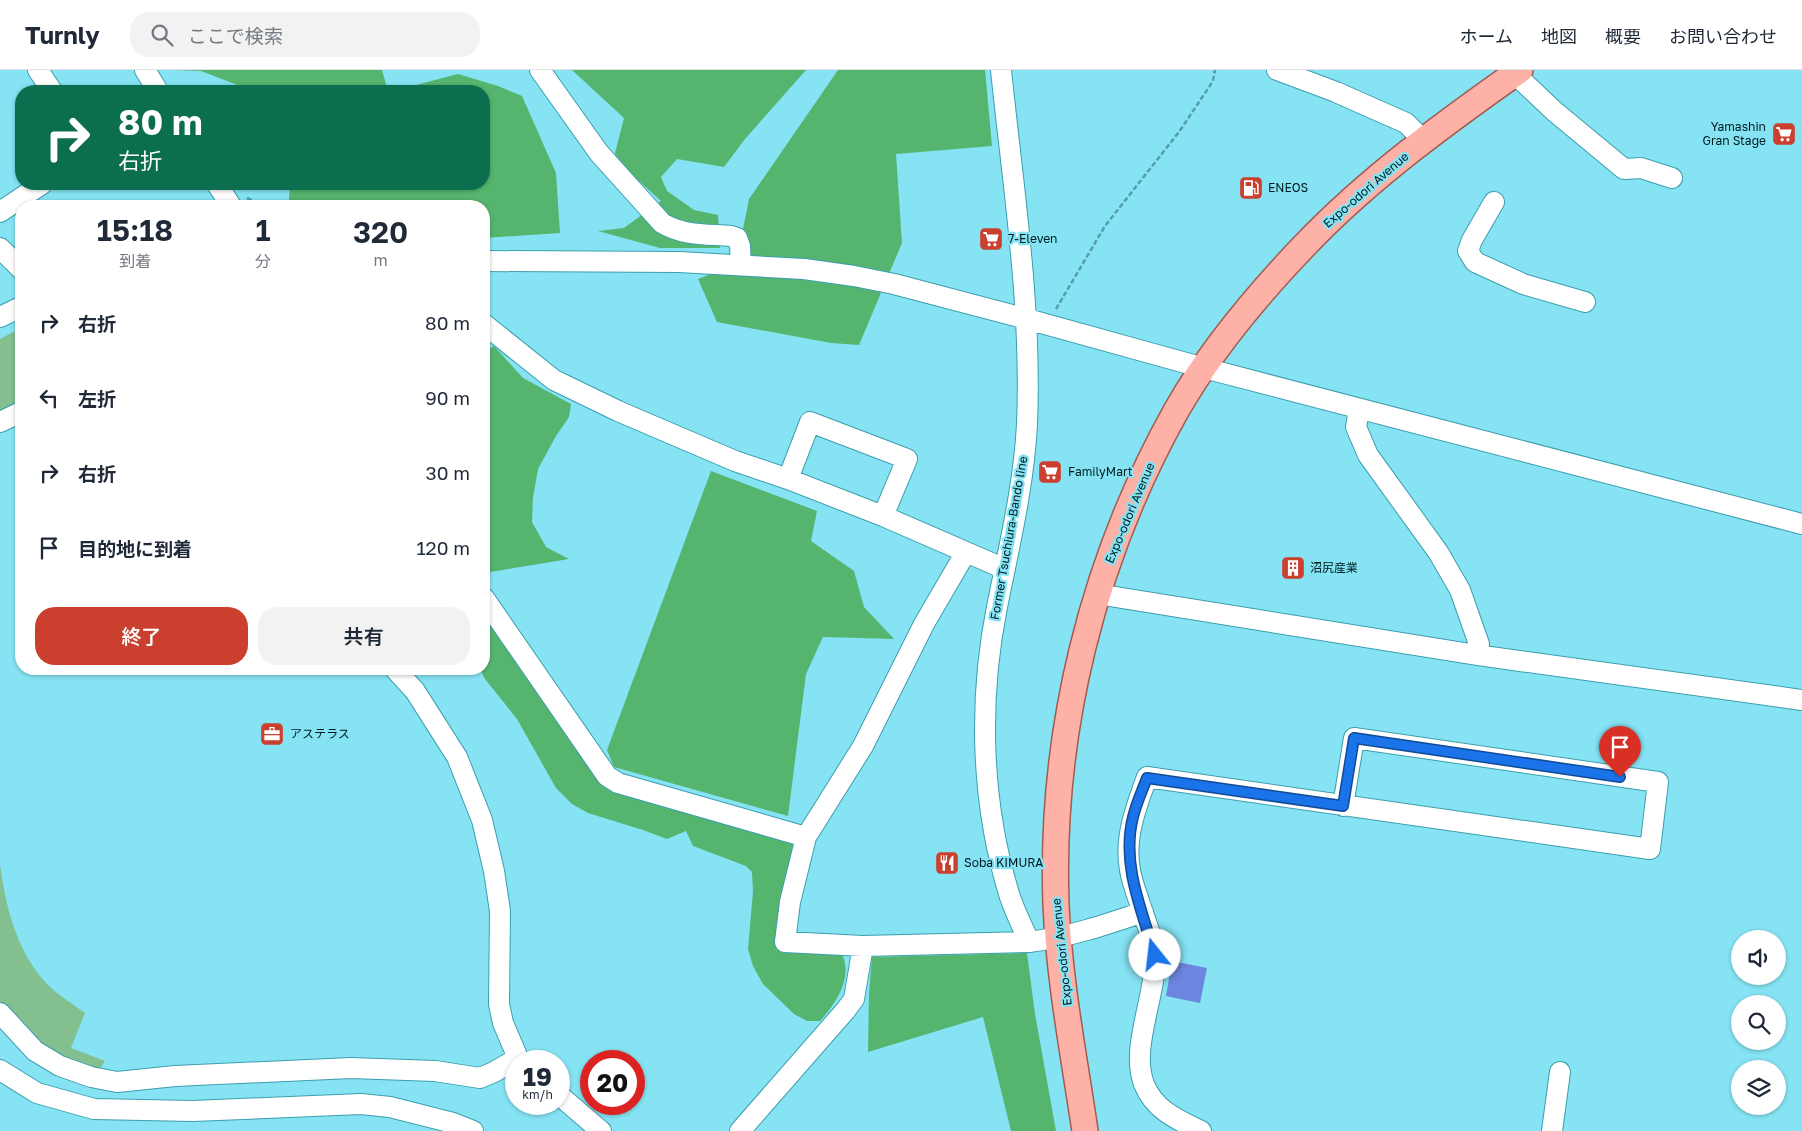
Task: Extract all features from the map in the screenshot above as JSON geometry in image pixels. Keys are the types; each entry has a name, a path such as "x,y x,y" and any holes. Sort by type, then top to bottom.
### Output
{"main road":[{"name":"Expo-odori Avenue","path":"1085,1131 1058,938 1056,887 1057,814 1063,752 1074,682 1097,594 1117,538 1140,483 1176,410 1243,315 1305,245 1345,206 1423,140 1518,72"}],"street":[{"path":"38,70 48,85"},
{"path":"145,70 154,85"},
{"path":"540,70 599,152 662,223 672,229 687,233 737,238 740,246 741,265"},
{"name":"Former Tsuchiura-Bando line","path":"1001,70 1027,319 1027,427 1020,482 1005,569 996,608 984,714 991,811 998,851 1010,898 1029,942"},
{"path":"1277,70 1336,92 1406,122 1423,140"},
{"path":"1518,72 1554,111 1624,170 1641,168 1672,178"},
{"path":"18,200 33,190"},
{"path":"0,212 15,202"},
{"path":"1494,202 1472,240 1468,251 1475,262 1524,284 1585,302"},
{"path":"0,248 15,263"},
{"path":"490,261 679,262 741,265 804,269 894,284 1359,410 1802,524"},
{"path":"0,317 15,310"},
{"path":"490,329 554,380 618,411 736,461 883,516 1005,569"},
{"path":"1359,410 1356,427 1368,455 1438,552 1460,590 1479,644 1477,655"},
{"path":"0,422 15,415"},
{"path":"788,479 810,422 907,459 883,516"},
{"path":"966,552 924,624 863,746 806,837 790,902 785,942 863,946 1029,942 1084,932 1143,912"},
{"path":"1097,594 1477,655 1802,700"},
{"path":"490,607 607,776 618,783 806,837"},
{"path":"400,675 415,691 457,757 482,820 494,871 500,912 499,1004 503,1023 515,1050"},
{"path":"1201,1131 1164,1112 1152,1100 1144,1083 1140,1060 1141,1044 1153,984 1155,955 1130,870 1129,847 1132,818 1147,778 1343,806 1650,849 1658,782 1354,738 1343,806"},
{"path":"740,1131 854,999 863,946"},
{"path":"0,1013 35,1051 60,1066 91,1077 117,1082 175,1076 351,1068 435,1071 480,1078 505,1067"},
{"path":"0,1070 37,1093 94,1109 193,1111 361,1104 390,1107 453,1123 473,1131"},
{"path":"1552,1131 1560,1072"},
{"path":"570,1104 601,1131"}],"path":[{"path":"1047,325 1105,226 1179,132 1213,81 1215,70"}],"green space":[{"path":"176,70 382,70 386,85 237,85 201,71"},
{"path":"572,70 806,70 745,139 724,167 677,159 661,177 667,191 694,210 718,215 720,248 660,248 598,231 624,228 661,201 617,161 615,153 624,118"},
{"path":"838,70 985,70 992,146 896,154 902,243 859,345 831,343 717,322 698,279 711,274 745,274 742,234 749,199"},
{"path":"458,74 498,86 522,96 556,173 560,233 490,238 490,200 289,200 290,190 490,190 490,85 416,85"},
{"path":"15,331 15,409 0,416 0,339"},
{"path":"494,346 523,378 571,404 569,417 538,469 533,498 532,522 546,547 569,559 490,572 490,348"},
{"path":"711,471 817,511 811,541 854,571 864,607 894,639 823,637 806,674 788,816 614,767 607,750"},
{"path":"490,615 602,779 798,845 781,928 840,950 846,969 845,978 838,997 820,1021 807,1021 794,1014 763,984 753,966 748,949 753,891 752,872 746,866 693,846 686,831 667,839 588,813 572,804 556,788 517,719 483,675 490,675"},
{"path":"0,865 10,913 28,959 48,985 85,1013 71,1048 105,1061 99,1070 60,1056 36,1041 0,1004"},
{"path":"1027,953 1035,1014 1056,1131 1011,1131 983,1017 868,1052 872,957"}],"water":[{"path":"1172,961 1207,968 1200,1003 1166,996"}],"place":[{"name":"Yamashin Gran Stage","path":"1784,134"},
{"name":"ENEOS","path":"1251,188"},
{"name":"7-Eleven","path":"991,239"},
{"name":"FamilyMart","path":"1050,472"},
{"name":"沼尻産業","path":"1293,568"},
{"name":"アステラス","path":"272,734"},
{"name":"Soba KIMURA","path":"947,863"}],"route":[{"path":"1155,955 1130,870 1129,847 1132,818 1147,778 1343,806 1354,738 1620,777"}]}
